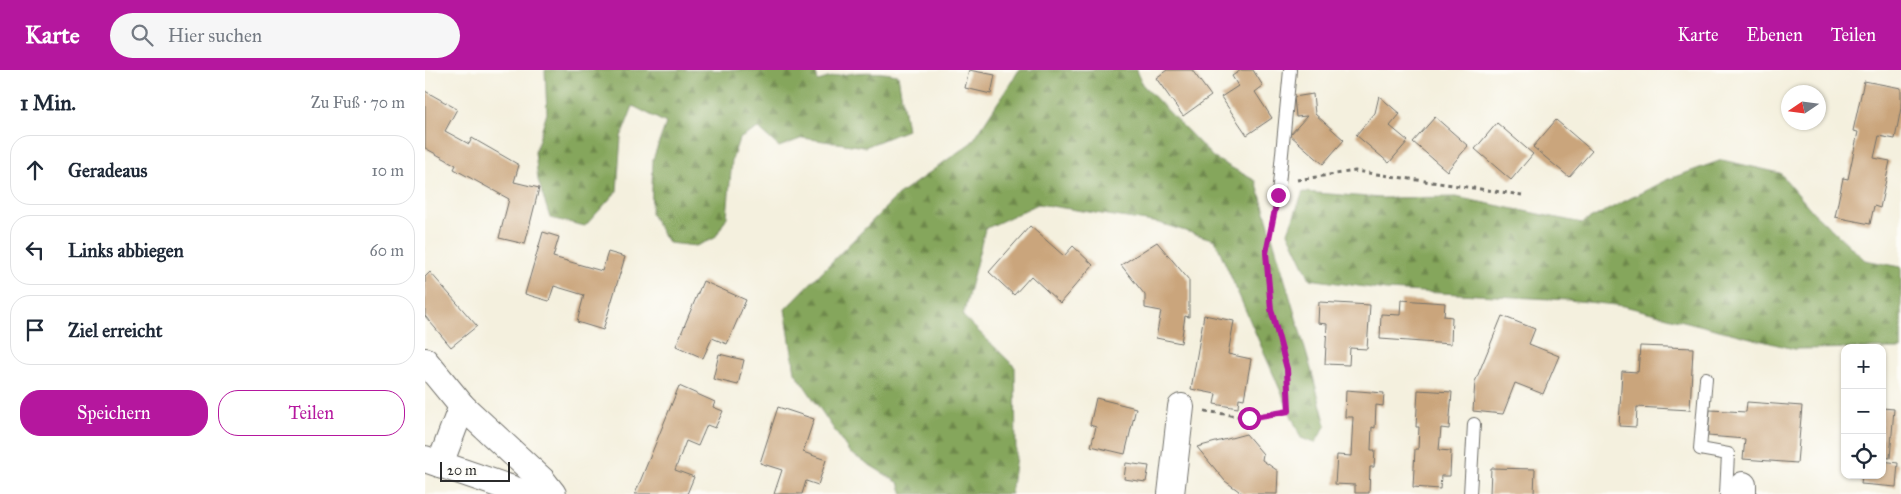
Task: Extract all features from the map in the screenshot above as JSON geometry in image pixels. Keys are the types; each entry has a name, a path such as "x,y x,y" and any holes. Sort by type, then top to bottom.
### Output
{"street":[{"path":"425,361 462,406 542,480 553,494"},
{"path":"462,406 432,461 527,494"},
{"path":"1171,494 1181,407"}],"lane":[{"path":"1278,189 1290,70"},
{"path":"1706,378 1701,449 1728,454 1737,491"},
{"path":"1470,494 1474,424"}],"path":[{"path":"1181,407 1249,418 1289,411 1287,369 1271,309 1266,253 1278,189 1355,171 1522,195"}],"green space":[{"path":"545,70 815,70 818,81 858,73 898,75 907,130 865,147 803,138 779,147 758,128 739,139 732,160 727,217 715,238 696,246 668,243 651,214 653,159 666,123 633,106 621,137 617,191 585,226 550,218 538,180 535,152 547,113"},
{"path":"1019,70 1137,70 1142,84 1214,158 1256,181 1326,425 1315,443 1301,438 1215,240 1159,223 1038,204 985,229 963,316 1015,367 1016,456 1011,494 903,494 899,483 850,453 795,372 785,309 897,196 972,142"},
{"path":"1722,160 1780,173 1813,212 1865,260 1901,267 1901,349 1886,349 1886,344 1841,344 1841,348 1794,349 1624,306 1569,300 1386,290 1310,279 1288,232 1303,192 1382,198 1456,197 1582,223 1666,180"}],"building":[{"path":"969,70 995,75 991,94 965,88"},
{"path":"1167,70 1192,70 1211,96 1183,116 1156,78"},
{"path":"1241,70 1253,70 1263,86 1255,92 1272,118 1247,135 1221,97 1238,86 1232,76"},
{"path":"1864,81 1901,88 1901,108 1895,139 1879,136 1874,158 1890,161 1880,208 1874,206 1870,224 1835,217 1843,178 1848,179 1858,132 1853,131"},
{"path":"425,91 457,109 445,131 469,144 472,138 519,165 514,182 539,188 525,244 499,238 509,199 454,169 456,165 425,148"},
{"path":"1313,94 1315,114 1344,140 1323,164 1290,135 1307,116 1296,117 1294,97"},
{"path":"1379,96 1400,114 1390,126 1408,141 1389,163 1356,135 1375,113"},
{"path":"1435,117 1468,146 1447,171 1413,142"},
{"path":"1556,120 1592,151 1569,177 1533,147"},
{"path":"1497,123 1533,154 1511,180 1475,149"},
{"path":"1030,226 1064,256 1073,246 1093,265 1060,303 1031,276 1014,295 989,272"},
{"path":"543,232 559,237 553,257 602,271 608,252 625,257 603,330 577,322 584,295 554,286 549,301 525,294"},
{"path":"1157,242 1189,280 1189,317 1185,316 1181,343 1156,338 1161,311 1145,308 1145,295 1121,265"},
{"path":"430,272 477,326 451,347 425,316 425,277"},
{"path":"703,281 746,300 727,344 712,338 703,358 676,346"},
{"path":"1401,300 1445,303 1444,316 1452,317 1451,344 1380,339 1381,314 1400,315"},
{"path":"1319,302 1370,305 1367,349 1350,348 1349,365 1325,364 1327,324 1318,323"},
{"path":"1204,315 1234,321 1228,354 1251,359 1244,399 1239,398 1238,408 1214,404 1216,394 1191,389"},
{"path":"1502,316 1535,329 1529,344 1559,356 1543,394 1515,383 1503,414 1473,411 1475,382"},
{"path":"1640,346 1693,348 1690,410 1637,407 1636,427 1619,426 1622,371 1638,372"},
{"path":"719,354 744,360 738,385 713,379"},
{"path":"679,386 715,402 713,407 723,411 715,428 707,425 698,446 686,441 675,470 694,477 687,494 635,494"},
{"path":"1346,390 1384,393 1383,406 1376,405 1375,428 1372,427 1371,450 1375,450 1374,467 1370,467 1369,493 1355,493 1355,485 1335,484 1337,455 1351,456 1353,417 1345,417"},
{"path":"1418,390 1452,392 1449,429 1441,428 1439,450 1451,451 1450,476 1441,476 1440,489 1413,487 1415,449 1418,449 1419,427 1416,427"},
{"path":"1096,398 1136,408 1125,454 1091,446 1096,427 1090,425"},
{"path":"1747,402 1802,406 1797,463 1743,459 1745,439 1708,436 1710,410 1746,412"},
{"path":"778,407 814,419 803,452 826,460 818,485 806,481 802,494 774,494 782,470 760,463"},
{"path":"1886,408 1894,409 1890,458 1886,458"},
{"path":"1246,434 1263,454 1262,460 1278,471 1277,494 1243,494 1225,481 1197,447"},
{"path":"1886,462 1898,463 1896,487 1861,484 1862,479 1886,479"},
{"path":"1126,463 1149,466 1146,482 1124,479"},
{"path":"1491,468 1535,469 1534,494 1490,494"}],"route":[{"path":"1249,418 1289,411 1287,369 1271,309 1266,253 1278,195"}]}
